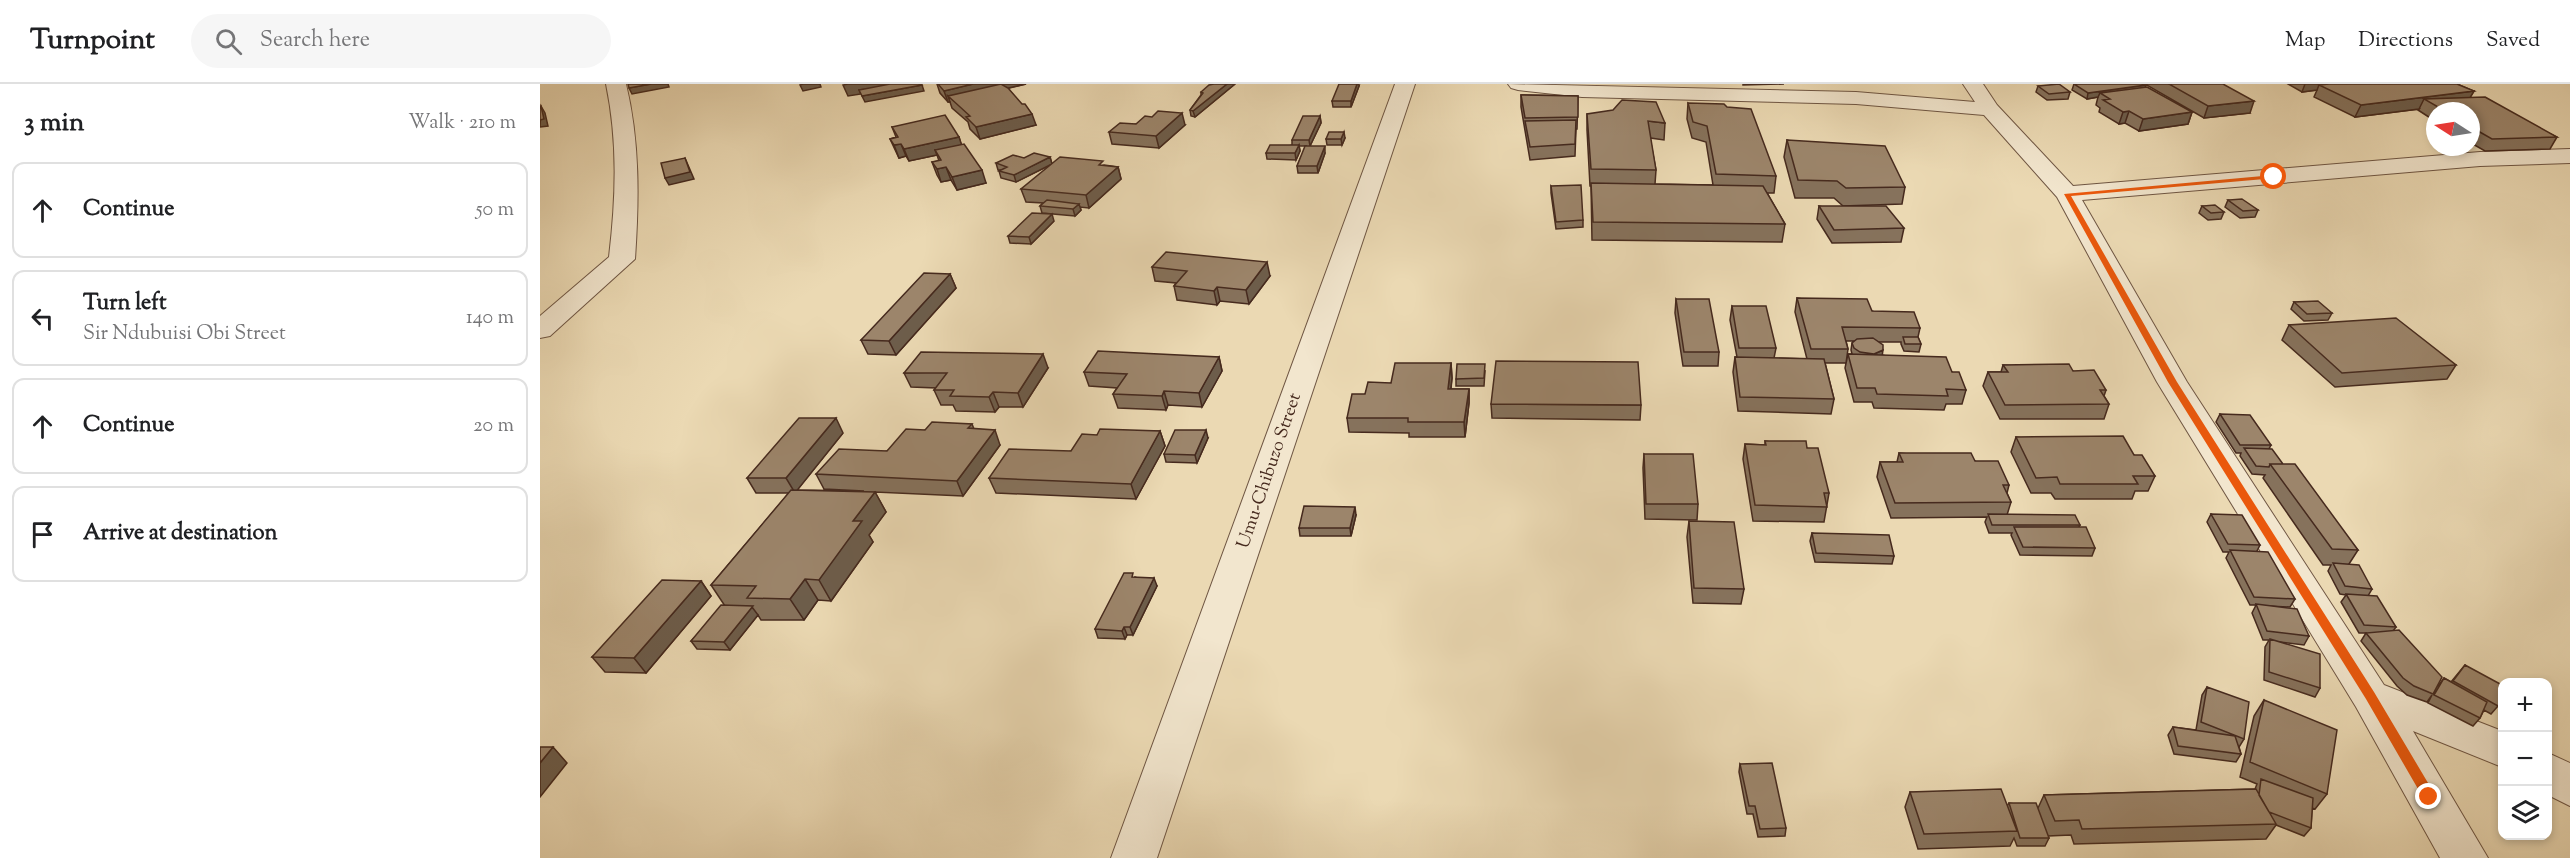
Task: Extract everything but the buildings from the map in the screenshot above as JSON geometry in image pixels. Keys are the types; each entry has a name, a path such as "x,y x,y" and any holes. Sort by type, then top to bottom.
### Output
{"street":[{"path":"540,330 622,259 627,202 623,112 616,84"},
{"name":"Umu-Chibuzo Street","path":"1134,858 1405,84"},
{"path":"1518,84 1582,91 1856,98 1990,109"},
{"path":"1973,84 1990,109 2067,194 2172,382 2370,696 2465,858"},
{"path":"2067,194 2480,159 2570,156"},
{"path":"2370,696 2498,747"},
{"path":"2552,774 2570,787"}],"route":[{"path":"2274,177 2067,194 2172,382 2370,696 2429,797"}]}
